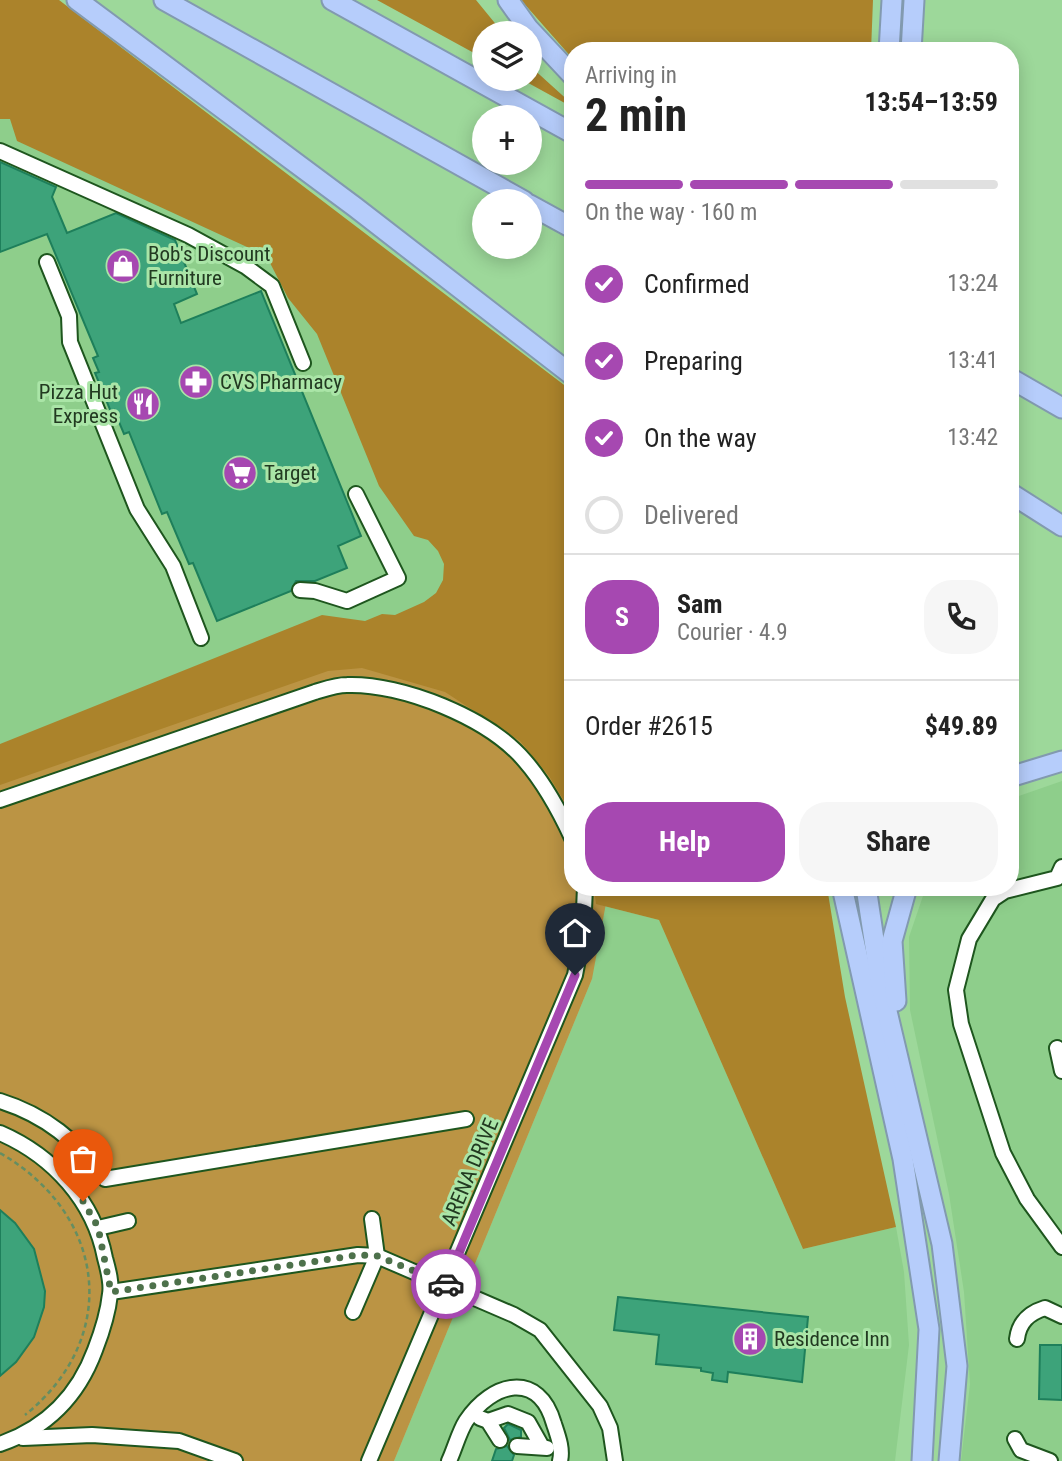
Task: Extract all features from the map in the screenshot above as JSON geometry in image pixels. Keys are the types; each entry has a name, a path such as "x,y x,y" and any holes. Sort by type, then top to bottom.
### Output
{"highway":[{"path":"77,0 355,207 564,368"},
{"path":"164,0 503,189"},
{"path":"332,0 564,128"},
{"path":"508,0 528,28 564,66"},
{"path":"890,42 892,0"},
{"path":"912,42 914,0"},
{"path":"542,212 564,224"},
{"path":"1019,383 1062,408"},
{"path":"1019,499 1062,526"},
{"path":"1019,775 1062,761"},
{"path":"844,896 896,1131"},
{"path":"855,896 929,1329 922,1461"},
{"path":"867,896 881,985 942,1244 957,1366 949,1461"},
{"path":"904,896 892,941 893,978 916,1126"}],"lane":[{"path":"0,151 188,235 245,266 272,286 303,363"},
{"path":"47,262 68,316 70,342 137,509 173,566 201,638"},
{"path":"300,590 315,591 346,601 398,578 356,494"},
{"path":"0,800 315,692 343,685 365,685 456,711 491,733 523,758 551,795 564,822"},
{"path":"1019,888 1057,878 1062,867"},
{"name":"ARENA DRIVE","path":"369,1461 575,975 583,933 585,896"},
{"path":"998,896 969,939 956,990 961,1024 1003,1153 1027,1199 1062,1247"},
{"path":"1057,1048 1062,1071"},
{"path":"0,1101 35,1115 63,1133 85,1153 105,1179 466,1119"},
{"path":"0,1133 49,1163 83,1201 98,1227 111,1292 105,1324 92,1358 68,1399 41,1424 5,1442"},
{"path":"353,1312 377,1256 372,1219"},
{"path":"98,1227 128,1221"},
{"path":"111,1292 358,1255 377,1256 522,1318 545,1336 600,1406 610,1428 615,1461"},
{"path":"1017,1339 1025,1319 1035,1311 1045,1308 1062,1316"},
{"path":"449,1461 471,1415 494,1395 508,1388 529,1387 552,1414 560,1458"},
{"path":"488,1421 508,1414 528,1422 541,1445 560,1458"},
{"path":"471,1415 488,1421 500,1440"},
{"path":"5,1442 27,1437 82,1435 163,1440 195,1446 235,1461"},
{"path":"1015,1439 1021,1450 1050,1461"},
{"path":"517,1446 541,1445"}],"path":[{"path":"0,1153 36,1176 57,1197 71,1219 88,1266 87,1311 74,1354 52,1392 22,1418"}],"shaded area":[{"path":"0,0 59,0 564,385 564,801 549,776 520,741 445,692 362,668 328,671 0,785 0,744 322,615 365,621 382,614 395,615 424,602 436,593 443,580 444,564 438,551 428,540 414,536 379,486 317,334 288,298 269,261 247,247 17,141 10,119 0,119"},
{"path":"377,0 476,0 493,21 472,21 472,52"},
{"path":"521,0 873,0 871,42 564,42 564,49"},
{"path":"542,77 564,97 564,103 542,91"},
{"path":"0,113 306,254 465,591 0,771"},
{"path":"416,647 564,753 564,896 607,896 592,979 394,1461 0,1461 0,777 278,672"},
{"path":"1062,781 1062,1461 961,1461 970,1384 964,1292 949,1194 910,1010 909,937 923,896 1019,896 1019,796"},
{"path":"595,896 828,896 845,997 896,1227 803,1249 659,920 596,904"},
{"path":"596,904 659,920 803,1249 896,1227 904,1272 909,1345 895,1461 394,1461 592,979"}],"building":[{"name":"Target","path":"0,162 56,187 52,197 67,233 116,213 175,240 197,294 174,304 181,323 261,291 361,536 338,546 347,568 315,581 296,581 291,591 217,621 193,563 189,564 167,512 162,514 129,432 124,434 114,410 111,412 95,373 99,372 93,358 98,356 47,234 0,252"},
{"path":"0,1210 15,1223 34,1249 45,1291 44,1307 34,1337 16,1362 0,1376"},
{"name":"Residence Inn","path":"618,1297 808,1317 802,1382 728,1372 727,1382 712,1380 713,1373 701,1371 701,1368 656,1364 659,1335 614,1330"},
{"path":"1040,1345 1062,1345 1062,1400 1039,1399"},
{"path":"508,1424 521,1430 521,1437 510,1440 504,1428"},
{"path":"507,1446 514,1455 512,1461 492,1461 496,1449"}],"way so far":[{"path":"83,1201 98,1227 111,1292 358,1255 377,1256 446,1284"}],"place":[{"name":"Bob's Discount Furniture","path":"123,266"},
{"name":"CVS Pharmacy","path":"196,382"},
{"name":"Pizza Hut Express","path":"143,404"},
{"name":"Target","path":"240,473"},
{"name":"Residence Inn","path":"750,1339"}],"route":[{"path":"446,1284 575,975"}]}
